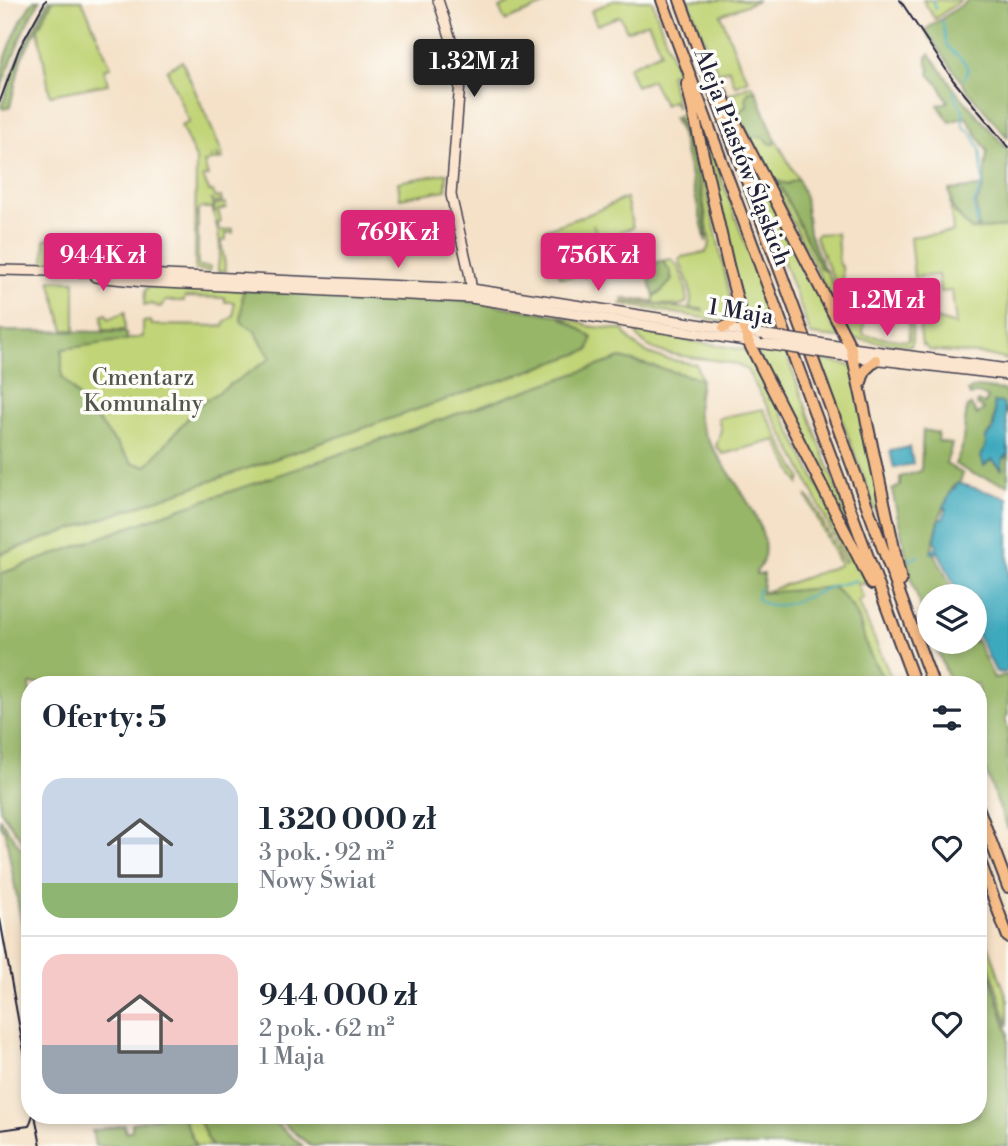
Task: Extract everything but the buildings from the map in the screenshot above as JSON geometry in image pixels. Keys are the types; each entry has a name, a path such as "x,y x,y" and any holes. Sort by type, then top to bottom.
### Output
{"highway":[{"name":"Aleja Piastów Śląskich","path":"662,0 912,676"},
{"name":"Aleja Piastów Śląskich","path":"680,0 930,676"},
{"path":"692,32 853,353 909,618"},
{"path":"677,40 747,336 894,627"},
{"path":"724,328 734,320 737,302"},
{"path":"860,385 865,370 876,360"},
{"path":"987,831 1008,887"},
{"path":"987,880 1008,937"}],"main road":[{"path":"438,0 461,70 451,195 472,293"},
{"name":"1 Maja","path":"3,270 134,274 472,293 724,328 747,336"},
{"name":"1 Maja","path":"3,270 144,282 472,293 853,353 1008,369"},
{"path":"134,274 144,282"},
{"name":"1 Maja","path":"853,353 876,360 1008,376"}],"green space":[{"path":"34,0 40,0 24,29 0,90 11,43"},
{"path":"49,0 53,0 21,59 10,107 4,109 1,107 20,54"},
{"path":"53,0 82,0 111,67 104,69 108,84 50,95 38,29"},
{"path":"518,0 554,1 505,21 499,8"},
{"path":"614,0 652,0 688,105 675,72 670,74 677,108 673,101 664,105 652,80 636,86 628,67 661,52 648,22 627,31 620,16 597,25 591,11"},
{"path":"688,0 758,0 721,15 741,67 749,80 735,86 729,69 718,73 727,95"},
{"path":"923,0 961,0 935,19"},
{"path":"969,0 1008,0 1008,138 969,92 925,30"},
{"path":"930,54 955,90 1008,150 1008,227 979,229 976,205 983,189 987,151 966,117 950,122 938,105 948,102 929,74 927,57"},
{"path":"182,61 222,152 223,159 219,160 217,153 217,160 212,161 211,155 211,161 204,163 208,176 203,177 215,198 221,197 222,201 213,203 211,199 215,213 214,205 225,203 226,208 218,210 221,222 218,223 219,231 233,229 233,233 226,233 226,240 221,241 226,271 218,271 220,246 212,208 199,208 198,212 198,266 210,267 210,271 195,270 196,159 181,126 189,122 167,70"},
{"path":"751,85 756,91 749,91 747,107 736,113 728,95"},
{"path":"749,91 756,91 775,144 749,133 736,113 747,107 746,96"},
{"path":"689,109 732,306 730,316 722,321 621,304 624,302 703,311 689,308 690,290 679,260 706,252 710,244 695,159 677,116"},
{"path":"673,117 680,126 692,158 704,216 706,242 681,134"},
{"path":"748,134 776,141 775,138 798,179 788,184 778,182 821,269 826,270 840,293 866,300 863,335 907,341 908,318 911,318 911,346 855,339 850,336"},
{"path":"741,138 841,337 811,335 738,139"},
{"path":"704,141 707,141 712,153 777,330 745,321"},
{"path":"447,173 446,190 400,198 398,182"},
{"path":"798,179 805,198 809,233 825,271 821,269 778,181 787,184"},
{"path":"982,187 974,204 977,229 971,230 953,209 949,190"},
{"path":"626,198 633,228 618,234 624,256 606,261 593,224 601,247 589,249 593,267 583,270 585,277 573,274 573,277 560,277 544,230"},
{"path":"950,201 955,213 971,230 1008,227 1008,360 988,355 928,350 922,345 918,314 956,325 952,291 940,292 938,275 914,277 910,237 953,232"},
{"path":"71,231 72,264 44,264 45,240"},
{"path":"837,233 843,292 835,282 815,237 817,234"},
{"path":"671,259 683,279 687,293 686,303 678,306 622,299 654,301 654,296 672,280 665,263 660,261"},
{"path":"662,261 670,271 672,280 654,296 645,266"},
{"path":"50,280 75,281 75,330 64,330"},
{"name":"Cmentarz Komunalny","path":"150,285 243,290 242,323 254,330 271,358 199,405 147,466 132,463 62,377 62,349 143,337 143,322 151,321 152,325 224,326 225,322 234,316 234,302 225,302 225,298 185,297 184,301 166,301 160,307 151,304 144,306 145,290"},
{"path":"243,290 463,300 557,315 592,338 589,350 0,554 0,331 126,332 127,340 62,349 62,377 132,463 147,466 199,405 271,358 254,330 241,322"},
{"path":"125,312 125,330 103,330 102,316 106,314 109,319"},
{"path":"557,315 586,326 624,330 629,339 645,352 665,359 696,364 701,379 621,358 179,509 0,574 0,554 589,350 585,332"},
{"path":"636,332 751,351 867,584 857,584 863,598 858,601 891,676 882,676 868,650 859,619 852,606 762,593 840,565 806,495 812,501 843,562 846,561 799,463 747,370 720,361 670,354 643,342"},
{"path":"757,352 786,354 855,538 852,539"},
{"path":"621,358 701,379 698,417 704,433 744,494 763,537 764,556 756,572 764,574 762,593 833,587 852,608 882,676 21,676 21,839 0,810 0,574 179,509"},
{"path":"820,359 853,366 888,544 828,382"},
{"path":"976,387 1003,390 1008,396 1008,415 1005,408 995,410 992,432 988,433 984,450 985,465 992,459 1001,469 1002,461 1008,453 1008,485 973,474 955,464 962,448 967,407 971,405 977,415 984,409 977,405 978,402 985,404 988,397 978,393 970,396 968,391"},
{"path":"763,409 801,478 799,484 776,440 723,454 716,446 721,430 718,418"},
{"path":"923,430 938,433 938,441 952,444 946,464 963,474 960,482 953,486 940,516 932,548 950,584 917,584 917,596 892,490 900,486 900,477 921,471"},
{"path":"939,654 983,654 994,678 1008,675 1008,715 1005,718 1008,729 1008,830 987,775 987,676 948,676"},
{"path":"0,819 21,848 21,920 5,832 0,825"},
{"path":"987,942 1008,1001 1008,1026 987,961"},
{"path":"987,966 1008,1033 1008,1146 311,1146 284,1124 987,1124"},
{"path":"132,1124 186,1124 196,1146 95,1146 92,1131 124,1125 126,1132 132,1130"},
{"path":"186,1124 201,1124 211,1146 196,1146"},
{"path":"201,1124 277,1124 303,1146 211,1146"}],"water":[{"path":"993,402 1003,403 1007,422 1008,453 1002,461 1002,469 992,459 984,466 981,457 986,437 994,427"},
{"path":"910,447 913,464 894,468 890,451"},
{"path":"958,483 1008,498 1008,670 1004,673 996,672 987,654 987,584 954,584 938,551 933,554 931,552 937,548 935,538 950,494"}],"waterway":[{"path":"932,0 936,9"},
{"path":"942,21 946,43 968,68 964,79"},
{"path":"954,90 963,110 963,127 971,132 980,149 983,183 974,205 977,225"},
{"path":"909,560 918,556"},
{"path":"759,588 757,599 773,605 782,605 829,587 857,580"}],"railway":[{"path":"0,101 19,49 46,0"},
{"path":"900,0 953,80 1008,147"},
{"path":"0,919 21,1035"},
{"path":"0,1130 30,1124"},
{"path":"37,1124 41,1146"}]}
